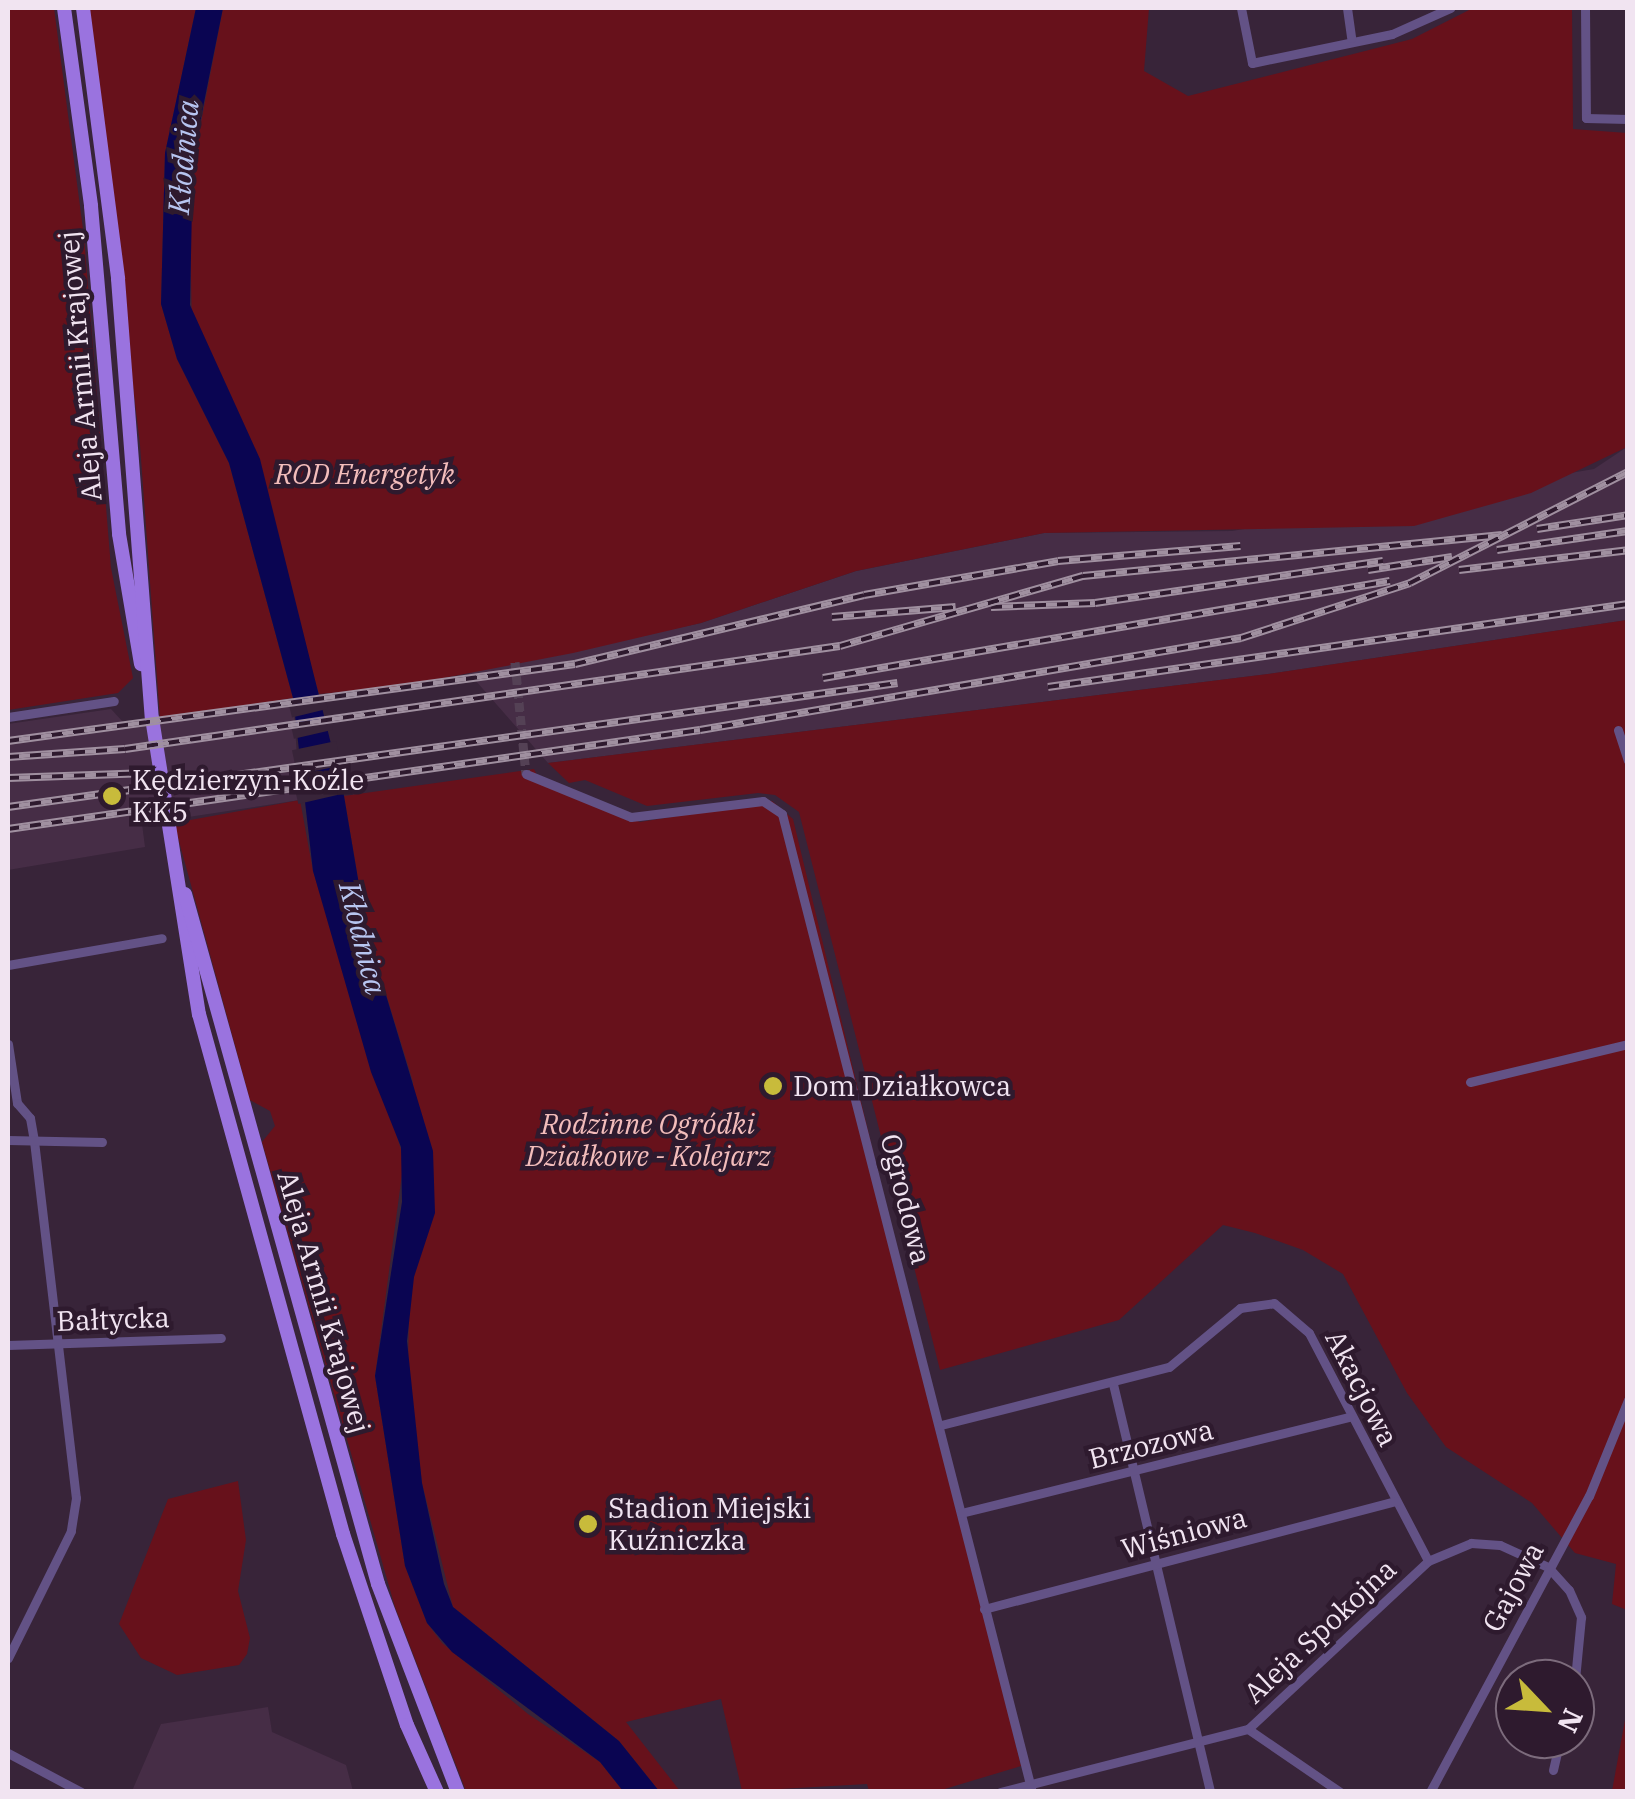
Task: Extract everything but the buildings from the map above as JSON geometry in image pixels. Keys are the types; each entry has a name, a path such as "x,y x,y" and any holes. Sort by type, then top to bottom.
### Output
{"main road":[{"name":"Aleja Armii Krajowej","path":"64,8 91,206 119,534 198,1014 369,1616 437,1792"},
{"name":"Aleja Armii Krajowej","path":"83,8 118,279 152,718"},
{"name":"Aleja Armii Krajowej","path":"166,819 378,1584 458,1792"}],"street":[{"path":"1241,8 1252,63 1351,38 1392,34 1450,8"},
{"path":"1347,8 1351,38"},
{"path":"1585,8 1586,118 1628,119"},
{"path":"8,717 114,701"},
{"path":"1618,730 1628,760"},
{"name":"Ogrodowa","path":"529,777 630,817 762,801 782,814 1031,1786"},
{"path":"8,964 162,938"},
{"path":"8,1044 16,1103 30,1118 34,1141 76,1512 8,1658"},
{"path":"1470,1082 1628,1044"},
{"path":"8,1140 102,1142"},
{"name":"Akacjowa","path":"940,1426 1114,1384 1192,1354 1240,1308 1274,1303 1309,1333 1428,1561"},
{"name":"Bałtycka","path":"8,1345 220,1338"},
{"path":"1114,1384 1159,1562 1210,1792"},
{"name":"Gajowa","path":"1430,1792 1548,1567 1590,1496 1628,1400"},
{"name":"Brzozowa","path":"962,1513 1350,1417"},
{"name":"Wiśniowa","path":"984,1609 1396,1501"},
{"name":"Aleja Spokojna","path":"1000,1792 1248,1729 1428,1561 1451,1547 1484,1543 1548,1567"},
{"path":"1548,1567 1581,1617 1577,1659"},
{"path":"1248,1729 1340,1792"},
{"path":"8,1753 82,1792"},
{"path":"1552,1770 1555,1759"}],"shaded area":[{"path":"1627,447 1627,620 1268,674 548,763 468,672 701,623 856,571 1044,533 1232,531 1594,469"},
{"path":"293,698 300,800 142,824 145,847 8,870 8,724 111,709 123,722"},
{"path":"268,1707 272,1732 346,1765 353,1791 132,1791 161,1724"}],"green space":[{"path":"8,8 54,8 84,237 111,568 133,678 118,693 8,710"},
{"path":"88,8 196,8 165,153 161,304 177,359 229,463 293,698 160,719 140,445"},
{"name":"ROD Energetyk","path":"223,8 1149,8 1144,71 1188,96 1412,39 1473,8 1572,8 1573,129 1627,133 1627,447 1531,493 1414,526 1044,533 856,571 701,623 573,653 397,687 319,694 274,541 192,325 189,185"},
{"path":"1627,620 1627,1610 1612,1604 1616,1564 1575,1553 1532,1503 1446,1447 1407,1393 1343,1274 1303,1250 1255,1233 1223,1225 1119,1320 940,1370 799,812 775,795 758,793 647,806 585,780 569,783 548,763 1268,674"},
{"name":"Rodzinne Ogródki Działkowe - Kolejarz","path":"534,769 539,779 640,822 772,801 793,819 1021,1766 938,1791 869,1791 867,1784 742,1791 721,1699 626,1722 680,1791 659,1791 619,1741 453,1607 422,1483 408,1369 413,1082 367,932 344,796"},
{"path":"300,800 313,871 404,1159 375,1376 405,1566 427,1623 442,1643 528,1714 600,1762 623,1791 466,1791 395,1607 262,1142 275,1126 270,1111 250,1100 174,823"},
{"path":"238,1481 246,1540 238,1591 250,1638 247,1654 239,1665 177,1675 141,1658 119,1624 168,1499"},
{"path":"1627,1709 1627,1791 1612,1791"}],"water":[{"name":"Kłodnica","path":"196,8 223,8 193,157 190,305 260,459 344,796 367,932 433,1151 435,1213 414,1277 407,1341 422,1483 444,1584 453,1607 619,1741 659,1791 623,1791 600,1762 452,1652 427,1623 405,1566 375,1376 402,1202 401,1147 371,1072 313,871 293,698 229,463 177,359 161,304 165,153"}],"pier":[{"path":"325,697 328,709 292,718 289,706"},
{"path":"330,717 333,730 294,739 291,726"},
{"path":"336,741 341,765 297,775 292,750"},
{"path":"344,775 348,793 298,804 294,786"}],"tunnel":[{"path":"515,662 526,774"}],"railway":[{"path":"8,829 700,730 1241,638 1410,583 1628,472"},
{"path":"1537,529 1628,515"},
{"path":"1497,550 1628,531"},
{"path":"8,757 125,749 840,646 1083,576 1502,535"},
{"path":"8,741 575,664 864,595 1058,561 1240,546"},
{"path":"1459,570 1628,550"},
{"path":"1368,570 1452,557"},
{"path":"991,607 1095,603 1383,561"},
{"path":"823,678 1390,581"},
{"path":"1048,687 1628,604"},
{"path":"832,617 956,607"},
{"path":"8,807 897,683"},
{"path":"8,778 148,773"}],"place":[{"name":"Kędzierzyn-Koźle KK5","path":"112,796"},
{"name":"Dom Działkowca","path":"773,1086"},
{"name":"Stadion Miejski Kuźniczka","path":"588,1524"}]}
